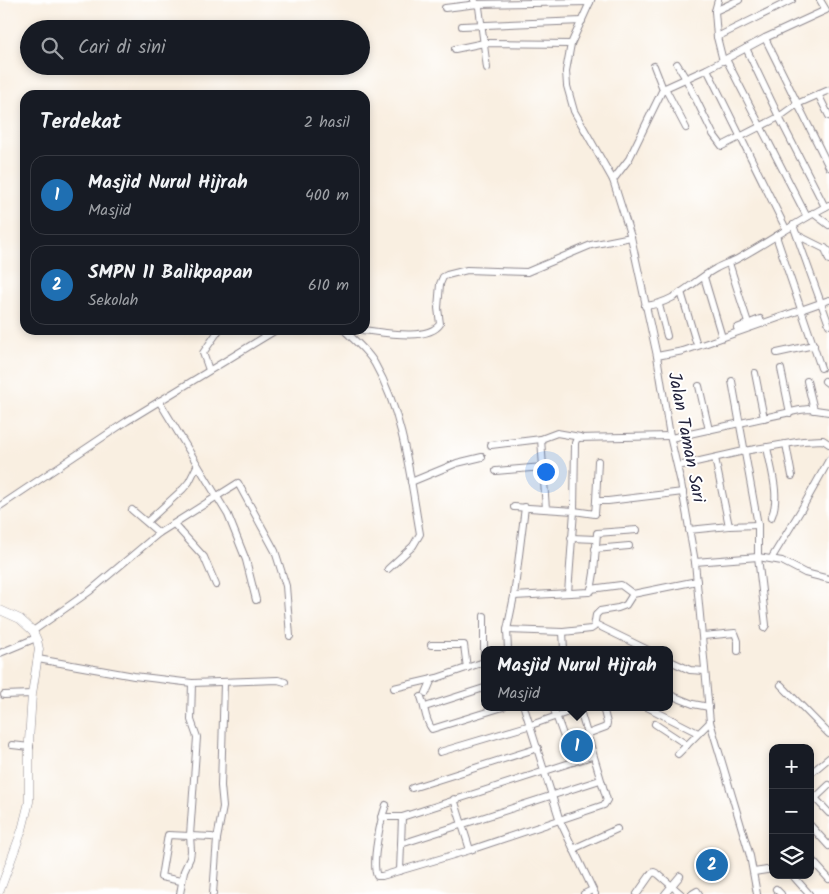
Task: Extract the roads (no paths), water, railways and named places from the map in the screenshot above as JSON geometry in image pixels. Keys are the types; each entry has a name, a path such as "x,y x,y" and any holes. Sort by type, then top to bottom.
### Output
{"main road":[{"path":"0,610 20,619 34,635 39,649 32,694 28,808 22,830 1,886"}],"street":[{"path":"718,0 715,11 717,37 725,60 807,217"},
{"path":"715,11 739,0"},
{"path":"717,37 792,0"},
{"path":"613,180 629,159 664,88 707,70 765,38 828,12 820,0"},
{"path":"445,8 476,2 590,1"},
{"name":"Jalan Taman Sari","path":"590,1 571,44 566,71 569,97 574,111 613,180 631,237 657,356 670,437 678,466 695,562 710,722 731,786 754,872 757,894"},
{"path":"476,2 482,24 487,68"},
{"path":"462,26 582,21"},
{"path":"765,38 829,167"},
{"path":"455,49 484,43 571,44"},
{"path":"645,306 659,305 670,301 715,269 729,263 776,236 786,228 827,206 779,117 746,48"},
{"path":"677,64 713,134 721,145 724,146 779,117 797,104 829,90"},
{"path":"654,66 686,128"},
{"path":"707,70 786,228"},
{"path":"818,94 829,116"},
{"path":"813,213 829,225"},
{"path":"793,225 824,300 829,325"},
{"path":"796,235 827,250 829,260"},
{"path":"776,236 821,368"},
{"path":"370,331 406,334 432,332 440,324 440,289 443,278 447,275 466,270 528,272 591,246 631,237"},
{"path":"729,263 749,326"},
{"path":"704,277 721,334"},
{"path":"681,292 696,342"},
{"path":"678,351 696,342 706,341 824,300 829,296"},
{"path":"659,305 667,336"},
{"path":"657,356 683,351 721,334 734,331"},
{"path":"209,370 203,353 215,335"},
{"path":"0,506 159,401 268,335"},
{"path":"349,335 371,358 378,369 400,425 420,534 413,546 388,569"},
{"path":"777,353 814,345"},
{"path":"781,369 790,413"},
{"path":"755,373 764,418"},
{"path":"732,381 758,525 758,557 766,625 764,628"},
{"path":"807,381 814,410"},
{"path":"699,386 709,430"},
{"path":"159,401 228,515 248,566 256,600"},
{"path":"491,445 541,439 557,433 597,438 670,437 790,413 814,410 829,412"},
{"path":"568,593 574,511 575,442 580,437"},
{"path":"541,439 546,509"},
{"path":"678,466 744,451 814,439 823,440 829,444"},
{"path":"786,444 792,476"},
{"path":"766,447 776,501 771,518"},
{"path":"411,482 457,463 482,456"},
{"path":"715,458 729,526"},
{"path":"770,559 802,510 829,460"},
{"path":"514,507 595,514 598,461"},
{"path":"146,522 183,489 197,466"},
{"path":"496,471 543,467"},
{"path":"0,653 34,635 159,533 238,484 272,542 286,586 290,636"},
{"path":"596,501 683,492"},
{"path":"508,646 507,630 514,596 525,508"},
{"path":"132,510 159,533"},
{"path":"174,524 204,558 216,585"},
{"path":"689,530 758,525"},
{"path":"591,589 597,533 636,530"},
{"path":"571,538 596,539"},
{"path":"595,549 629,546"},
{"path":"695,562 758,557 782,561 805,573 829,579"},
{"path":"507,630 563,632 591,629 595,624 596,615 600,611 626,605 633,594 697,581"},
{"path":"514,596 589,592 591,589 622,585 633,594"},
{"path":"484,616 484,646"},
{"path":"595,624 640,646"},
{"path":"563,632 564,646"},
{"path":"703,636 735,633 738,641 738,651"},
{"path":"431,644 464,645 467,668"},
{"path":"38,659 134,676 192,683 278,680 285,682"},
{"path":"673,662 690,670 705,671"},
{"path":"394,688 432,679 481,663"},
{"path":"432,679 423,695 428,721 432,729 490,711"},
{"path":"180,894 181,881 190,858 196,737 190,720 192,683"},
{"path":"213,894 217,839 223,807 221,786 224,683"},
{"path":"781,685 829,734"},
{"path":"425,707 481,689"},
{"path":"4,695 32,694"},
{"path":"673,696 693,704 708,707"},
{"path":"526,711 560,821 594,892 584,894"},
{"path":"554,711 572,762"},
{"path":"440,752 531,725 570,711"},
{"path":"386,805 381,817 376,874 382,876 470,850 606,804 607,800 592,756 580,711"},
{"path":"587,734 606,727 604,711"},
{"path":"655,711 698,733"},
{"path":"678,754 710,722"},
{"path":"655,724 687,745"},
{"path":"12,745 30,747"},
{"path":"412,788 538,748"},
{"path":"381,817 402,817 592,756"},
{"path":"814,771 829,758"},
{"path":"401,844 600,780"},
{"path":"814,799 829,785"},
{"path":"454,799 470,850"},
{"path":"814,801 829,813"},
{"path":"400,871 402,817"},
{"path":"573,849 617,829"},
{"path":"814,829 829,846"},
{"path":"181,881 161,877 167,837 170,835 190,835 210,836 217,839"},
{"path":"814,862 829,879"},
{"path":"754,872 769,870"},
{"path":"637,894 654,872 681,894"},
{"path":"665,894 680,876"},
{"path":"796,879 809,894"},
{"path":"692,894 697,891 699,894"}],"place":[{"name":"Masjid Nurul Hijrah","path":"577,746"},
{"name":"SMPN 11 Balikpapan","path":"712,865"}]}
